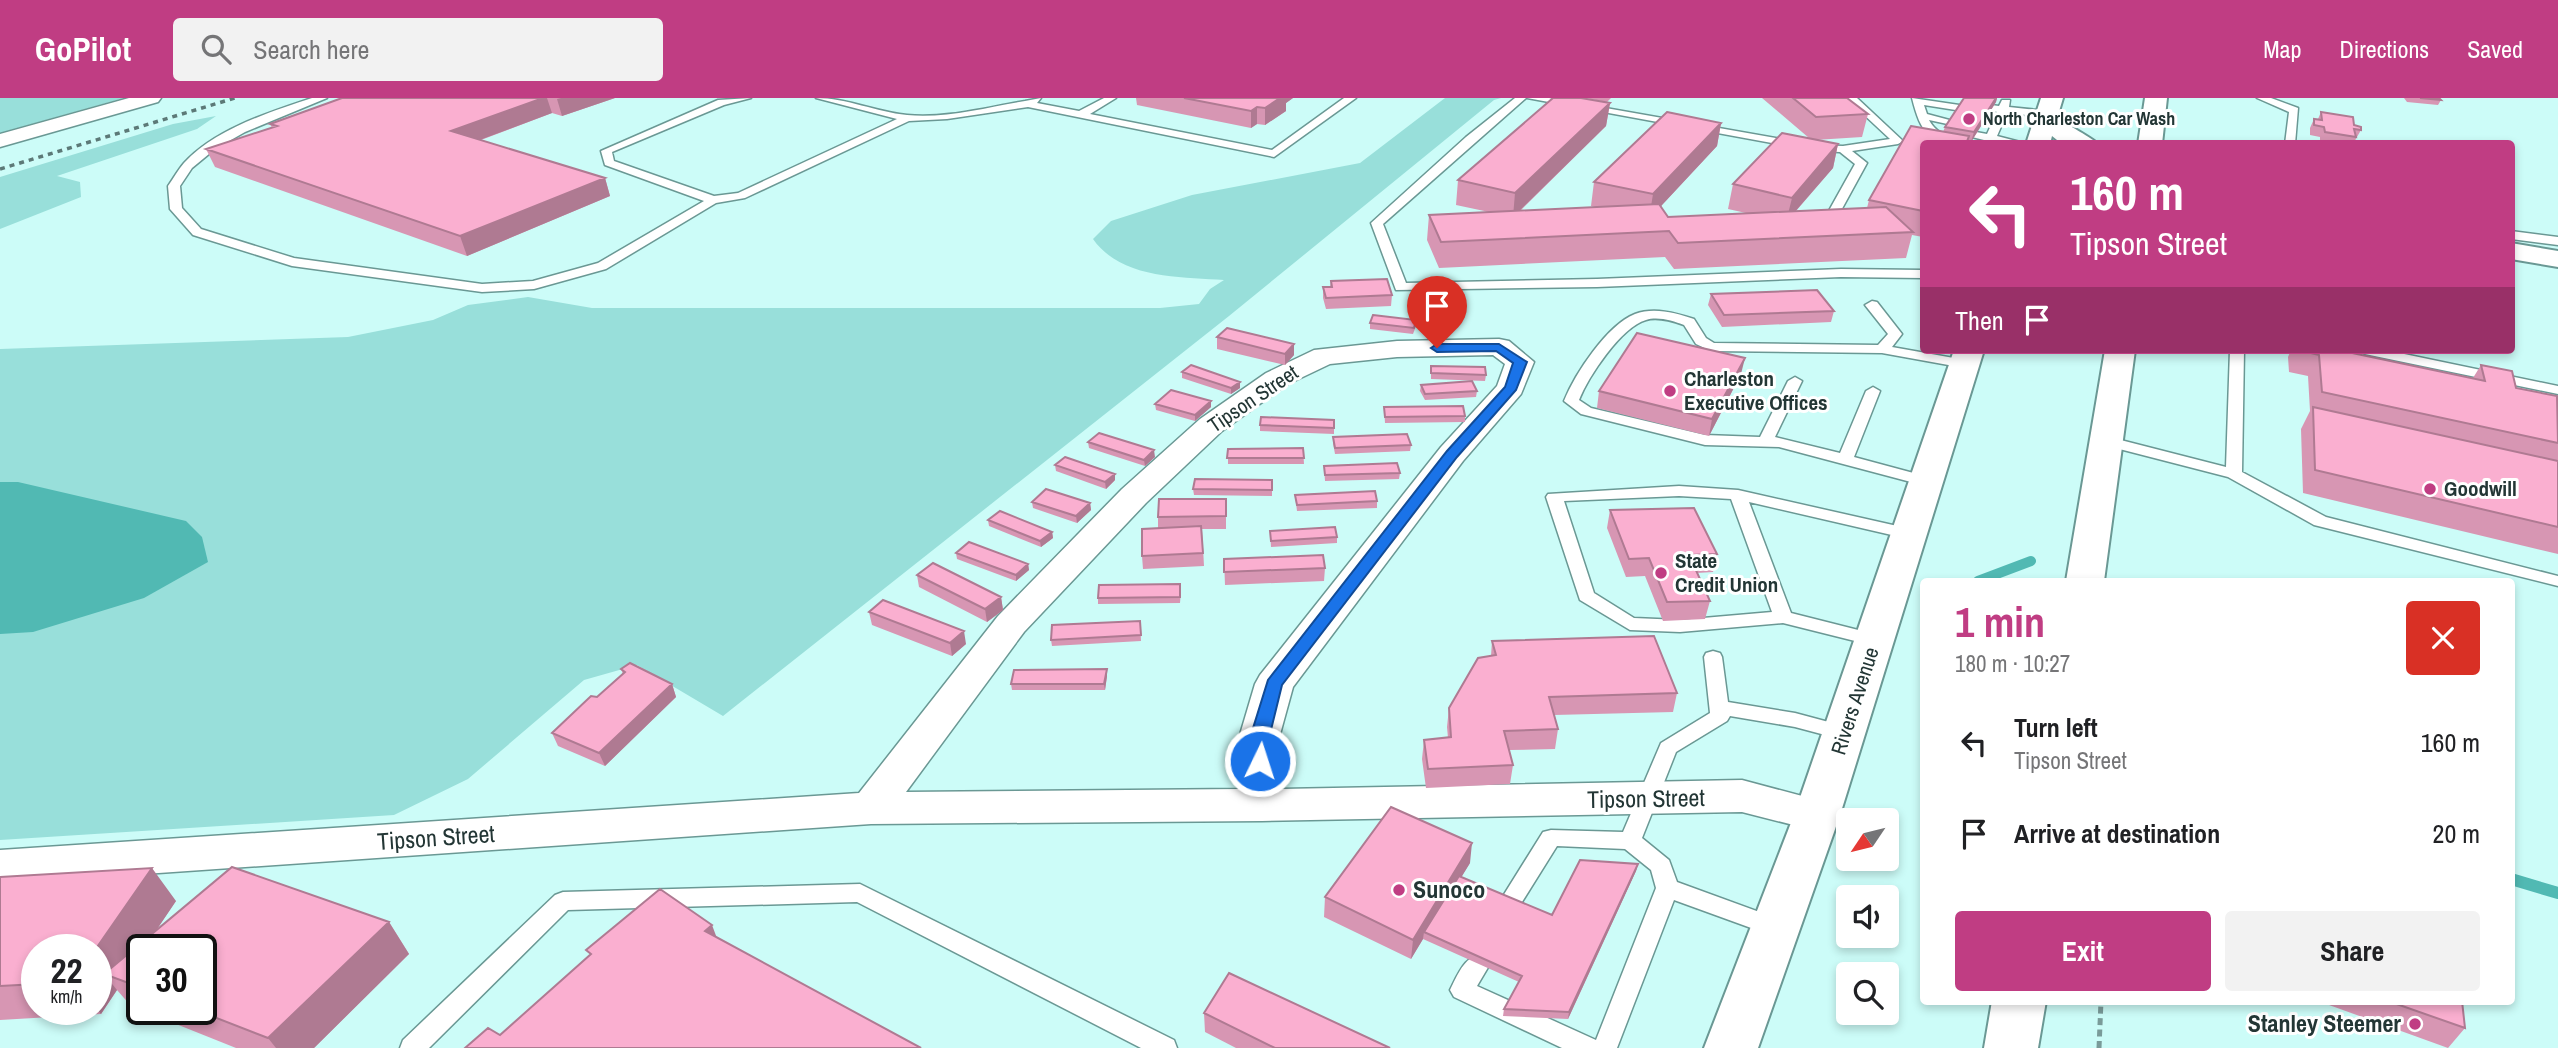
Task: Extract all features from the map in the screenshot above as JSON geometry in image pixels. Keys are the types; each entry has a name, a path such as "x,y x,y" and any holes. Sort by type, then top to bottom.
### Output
{"main road":[{"path":"2151,140 2156,98"},
{"path":"2039,140 2048,111"},
{"path":"2048,111 2061,140"},
{"path":"2048,111 2071,138 2076,140"},
{"path":"2515,252 2558,259"},
{"path":"2085,578 2119,354"},
{"name":"Rivers Avenue","path":"1731,1048 1817,815 1967,357"},
{"path":"2011,1048 2018,1005"}],"street":[{"path":"4,139 151,98"},
{"name":"Tipson Street","path":"871,808 1011,624 1134,496 1211,425 1276,379 1324,356 1397,349 1499,347 1520,362 1511,388 1452,454 1274,684 1259,738 1262,805"},
{"name":"Tipson Street","path":"0,867 871,808 1262,805 1742,796 1817,815"}],"lane":[{"path":"322,98 250,124 214,144 192,161 181,174 172,196 173,204 184,223 197,232 292,262 482,288 534,285 602,266 713,200 741,196 906,118"},
{"path":"713,200 609,163 606,151 722,102 746,98"},
{"path":"821,98 906,118 947,116 1028,104 1040,98"},
{"path":"1080,115 1111,98"},
{"path":"1028,104 1274,154 1351,98"},
{"path":"1521,98 1470,139 1377,223 1401,287 1597,283 1842,273 1920,274"},
{"path":"1532,98 1815,148 1843,149 1898,141 1911,143"},
{"path":"1851,98 1898,141"},
{"path":"2262,98 2294,110 2290,140"},
{"path":"1923,112 1935,138 2048,111"},
{"path":"1923,112 1956,115"},
{"path":"1923,112 1956,115"},
{"path":"1989,124 2016,140"},
{"path":"1832,216 1861,163 1843,149"},
{"path":"2515,236 2558,241"},
{"path":"1872,305 1895,334 1882,348"},
{"path":"1920,352 1882,348 1711,347 1701,341 1689,322 1654,315 1639,317 1623,329 1575,387 1572,401 1586,411 1705,440 1766,440 1926,481"},
{"path":"1939,354 1967,357"},
{"path":"2234,474 2237,354"},
{"path":"2384,354 2558,390"},
{"path":"1766,440 1795,381"},
{"path":"1845,460 1873,391"},
{"path":"2105,441 2234,474 2320,521 2558,580"},
{"path":"1875,639 1783,617 1680,626 1630,624 1586,596 1554,497 1679,491 1738,495 1909,534"},
{"path":"1738,495 1783,617"},
{"path":"1630,841 1668,748 1720,716 1713,657"},
{"path":"1719,707 1796,720 1844,733"},
{"path":"1510,904 1551,838 1630,841 1661,866 1667,888 1605,1048"},
{"path":"1667,888 1776,928"},
{"path":"411,1048 563,901 860,893 1165,1048"},
{"path":"1478,964 1462,990 1587,1048"}],"path":[{"path":"2099,1048 2101,1005"}],"shaded area":[{"path":"0,98 124,98 0,133"},
{"path":"1445,98 1501,98 1494,100 1229,316 723,716 637,665 584,680 468,779 394,815 0,840 0,349 348,337 433,320 468,305 528,297 592,308 1160,308 1199,304 1210,289 1224,280 1171,276 1135,269 1105,252 1093,239 1111,221 1192,195 1360,163"},
{"path":"216,116 197,129 57,176 80,182 81,197 0,229 0,177 173,124"},
{"path":"0,482 18,482 186,521 202,537 208,562 144,598 33,632 0,634"}],"building":[{"path":"342,98 543,98 451,131 605,178 460,236 206,149 277,126 270,124"},
{"path":"1184,98 1280,98 1265,108 1257,107 1251,111"},
{"path":"1553,98 1581,98 1610,103 1515,193 1458,180"},
{"path":"1793,98 1847,98 1868,114 1816,117"},
{"name":"North Charleston Car Wash","path":"1964,98 1996,98 1974,132 1945,127"},
{"path":"1667,112 1721,123 1653,194 1594,182"},
{"path":"2321,112 2353,117 2354,125 2361,127 2361,130 2354,129 2356,137 2325,132 2324,127 2314,125 2314,119 2322,120"},
{"path":"1911,126 1969,136 1968,140 1920,140 1920,210 1869,200"},
{"path":"1782,133 1838,144 1792,198 1733,184"},
{"path":"1659,204 1668,217 1886,207 1913,232 1678,243 1669,231 1441,242 1429,215"},
{"path":"1387,279 1392,295 1326,298 1323,287 1332,287 1331,281"},
{"path":"1817,290 1834,311 1724,315 1711,294"},
{"path":"1373,315 1416,320 1414,328 1370,323"},
{"path":"1227,328 1294,344 1285,354 1217,337"},
{"name":"Charleston Executive Offices","path":"1637,333 1745,358 1712,419 1599,391"},
{"path":"2315,354 2357,354 2485,381 2481,365 2512,371 2516,388 2557,396 2558,443 2322,392 2319,355"},
{"path":"1191,365 1240,382 1231,388 1182,372"},
{"path":"1431,366 1485,367 1486,375 1431,373"},
{"path":"1472,381 1477,391 1425,394 1421,385"},
{"path":"1171,390 1211,401 1195,415 1155,404"},
{"path":"1463,406 1465,416 1385,417 1384,407"},
{"path":"2313,407 2558,461 2558,527 2315,470"},
{"path":"1261,417 1334,420 1334,428 1260,425"},
{"path":"1099,433 1154,450 1144,460 1088,442"},
{"path":"1407,434 1411,445 1335,448 1333,437"},
{"path":"1303,448 1304,458 1227,458 1228,449"},
{"path":"1065,457 1115,474 1105,482 1055,465"},
{"path":"1397,463 1400,473 1325,475 1324,466"},
{"path":"1195,479 1272,480 1272,490 1193,489"},
{"path":"1046,489 1090,503 1076,516 1032,502"},
{"path":"1375,491 1377,501 1297,505 1295,495"},
{"path":"1159,499 1226,499 1226,516 1158,517"},
{"name":"State Credit Union","path":"1694,508 1717,554 1689,555 1710,601 1667,602 1649,558 1629,559 1610,510"},
{"path":"1000,511 1052,532 1040,541 988,520"},
{"path":"1201,526 1203,553 1142,556 1142,529"},
{"path":"1335,527 1337,537 1271,541 1270,531"},
{"path":"969,542 1028,564 1016,575 956,553"},
{"path":"1323,555 1325,568 1224,572 1224,559"},
{"path":"933,563 1001,597 985,609 917,575"},
{"path":"1180,584 1180,597 1098,598 1099,585"},
{"path":"883,600 964,631 950,643 869,612"},
{"path":"1140,621 1141,635 1051,640 1052,625"},
{"path":"1654,636 1677,693 1549,697 1558,729 1504,731 1513,765 1428,769 1424,740 1451,737 1449,708 1478,658 1496,655 1492,641"},
{"path":"630,663 672,684 599,753 552,733 591,696 597,697 625,672 621,669"},
{"path":"1107,669 1104,684 1011,684 1014,670"},
{"name":"Sunoco","path":"1391,807 1472,843 1413,940 1325,897"},
{"path":"1580,860 1638,864 1569,1012 1504,1009 1522,976 1424,932 1459,876 1552,915"},
{"path":"232,867 389,922 268,1038 217,1018 217,934 152,934"},
{"path":"152,868 106,934 21,934 21,985 0,986 0,877"},
{"path":"660,889 712,925 705,931 921,1048 465,1048 488,1028 500,1035 591,954 586,950"},
{"path":"126,956 126,982 112,977 112,967"},
{"path":"1229,973 1390,1048 1275,1048 1204,1013"},
{"path":"2399,1005 2462,1005 2465,1028"}],"waterway":[{"path":"1986,578 2031,561"},
{"path":"2515,880 2558,893"}],"railway":[{"path":"0,169 235,98"}],"place":[{"name":"North Charleston Car Wash","path":"1969,119"},
{"name":"Charleston Executive Offices","path":"1670,391"},
{"name":"Goodwill","path":"2430,489"},
{"name":"State Credit Union","path":"1661,573"},
{"name":"Sunoco","path":"1399,890"},
{"name":"Stanley Steemer","path":"2415,1024"}],"route":[{"path":"1260,761 1259,738 1274,684 1452,454 1511,388 1520,362 1499,347 1437,348"}]}
